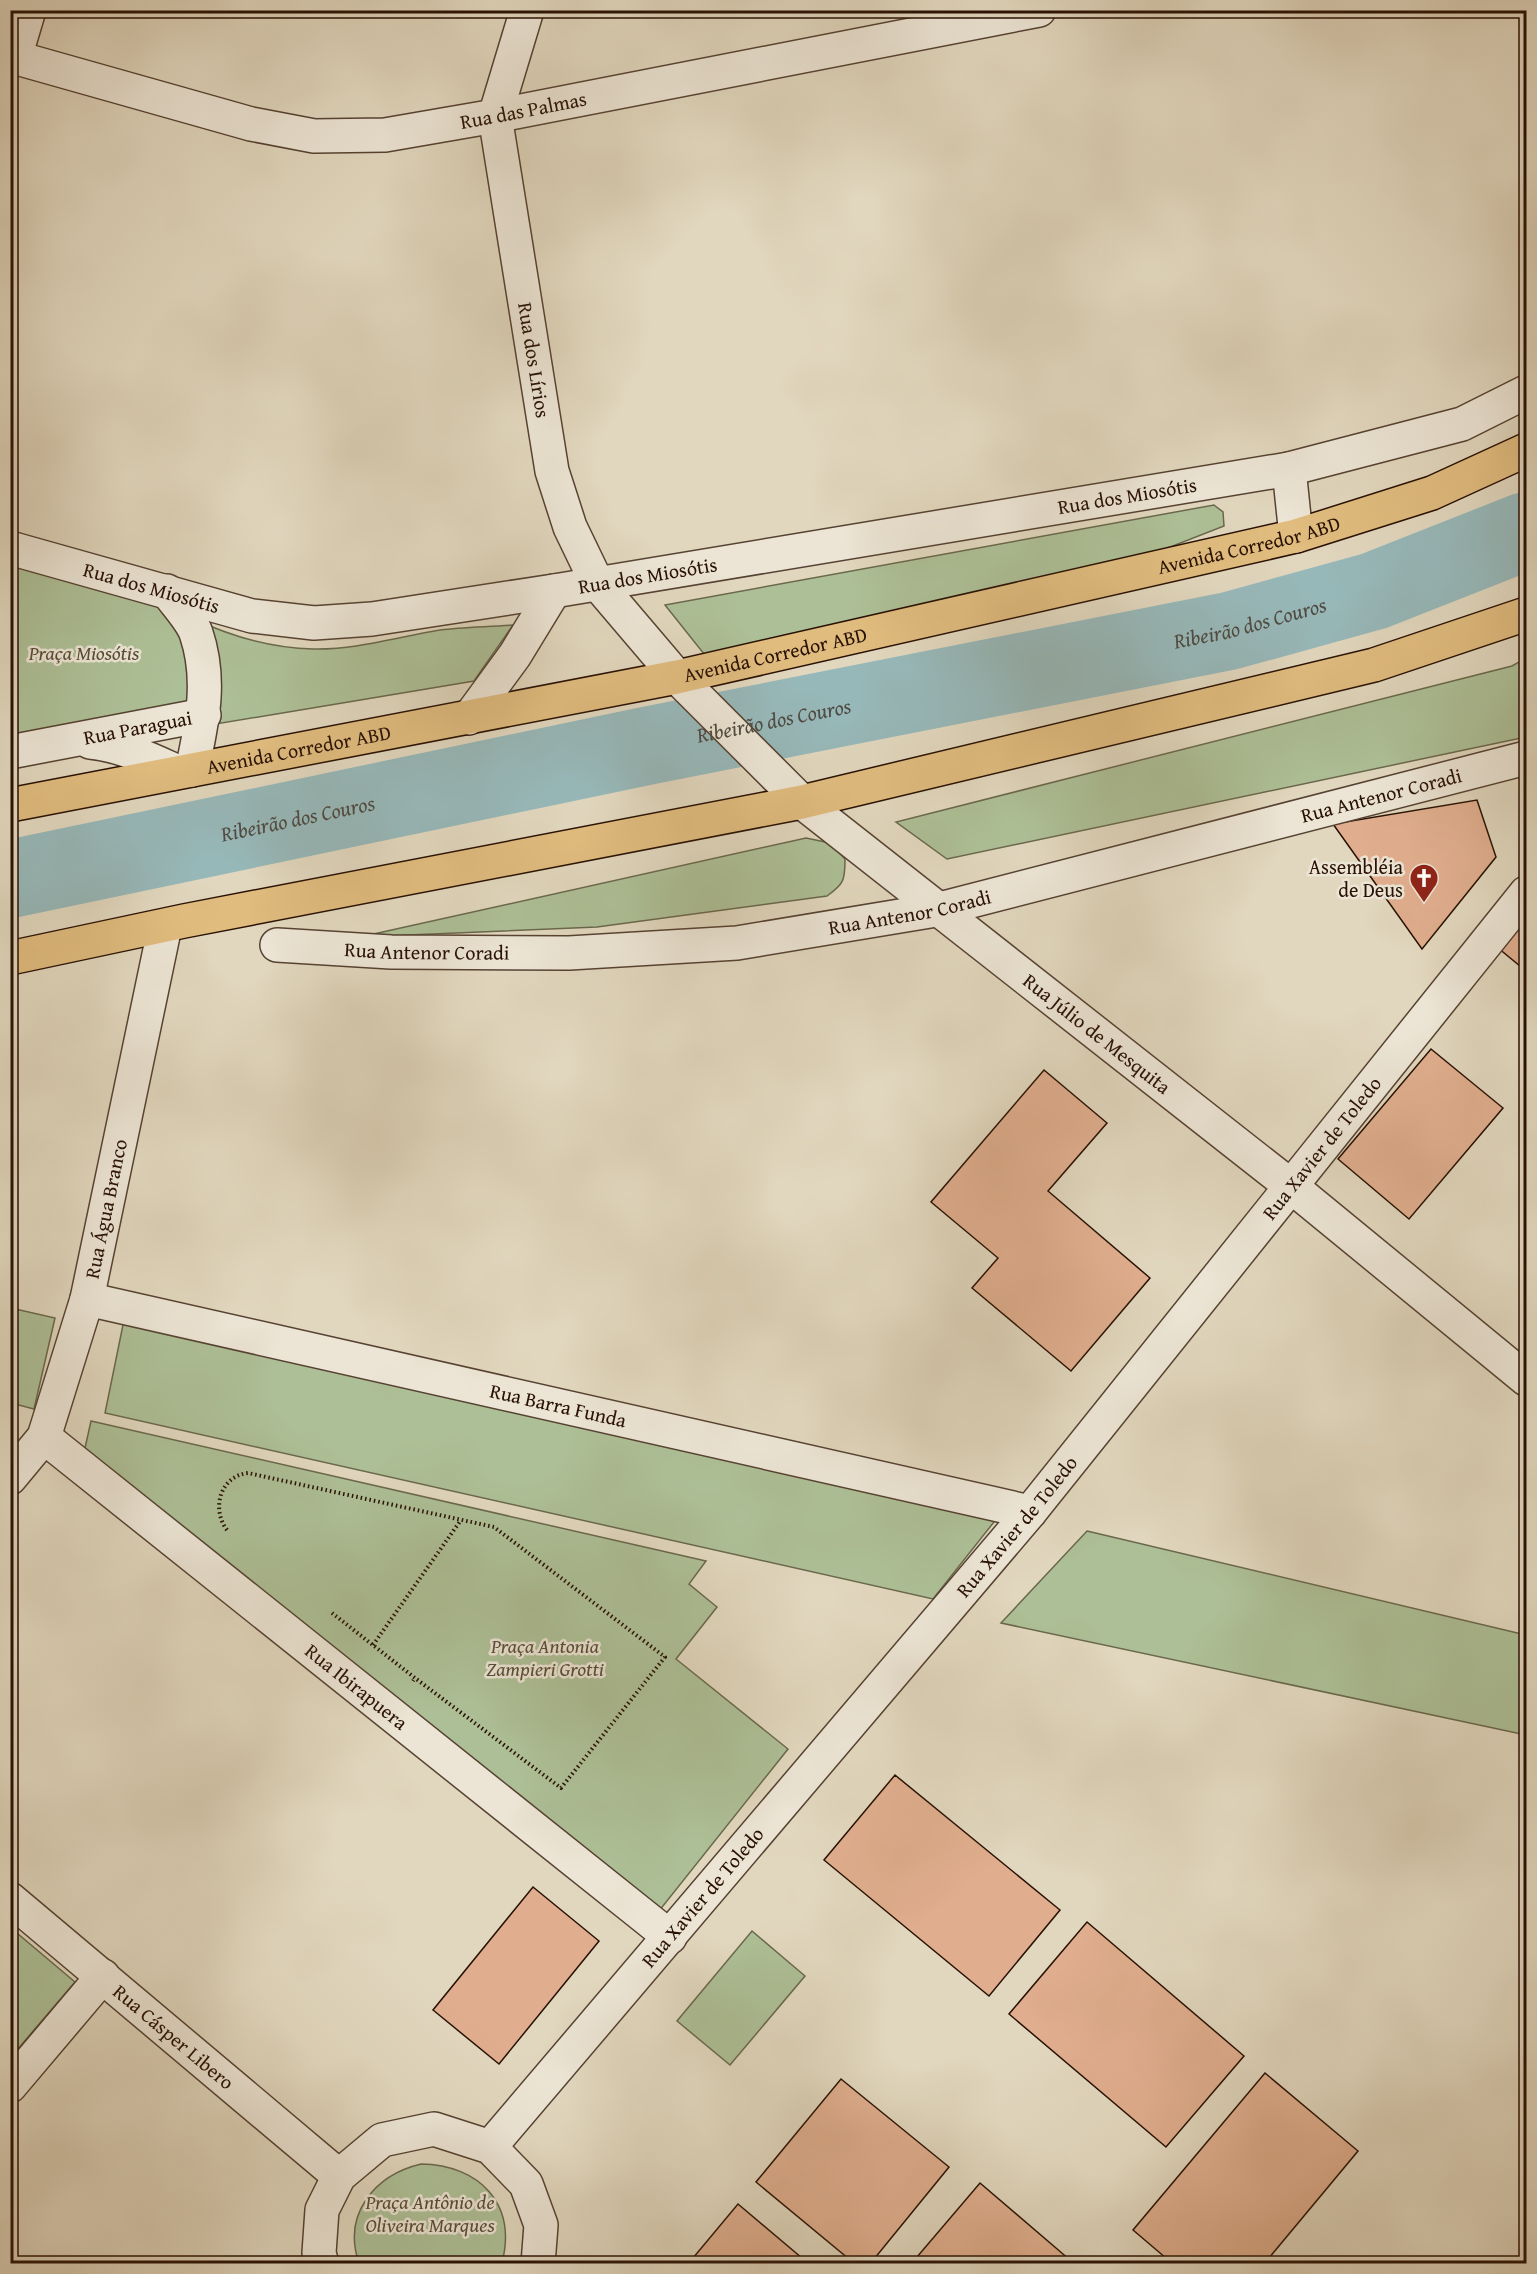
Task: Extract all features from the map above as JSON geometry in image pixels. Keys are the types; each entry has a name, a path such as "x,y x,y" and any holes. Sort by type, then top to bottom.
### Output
{"highway":[{"name":"Avenida Corredor ABD","path":"10,805 677,677 1296,536 1432,493 1527,450"},
{"path":"10,958 802,802 1374,665 1527,614"}],"street":[{"path":"13,57 29,10"},
{"name":"Rua dos Lírios","path":"526,10 495,116 552,471 570,527 597,583 677,677"},
{"name":"Rua das Palmas","path":"13,57 251,124 314,136 385,135 495,116 1039,10"},
{"name":"Rua dos Miosótis","path":"10,548 252,616 314,623 372,619 555,591 1289,469 1462,424 1527,392"},
{"path":"1289,469 1296,536"},
{"name":"Rua Paraguai","path":"73,740 108,744 185,771 204,715 206,679 195,631 167,591"},
{"path":"469,718 514,655 555,591"},
{"name":"Rua Júlio de Mesquita","path":"677,677 802,802 936,910 1292,1187 1527,1380"},
{"name":"Rua Paraguai","path":"10,752 204,715"},
{"name":"Rua Antenor Coradi","path":"277,945 391,952 570,953 737,943 936,910 1527,758"},
{"name":"Rua Xavier de Toledo","path":"490,2147 1030,1512 1527,893"},
{"name":"Rua Água Branco","path":"10,1478 44,1437 87,1299 165,926"},
{"name":"Rua Barra Funda","path":"87,1299 1030,1512"},
{"name":"Rua Ibirapuera","path":"44,1437 670,1937"},
{"name":"Rua Cásper Libero","path":"10,1899 339,2176"},
{"path":"10,2086 103,1976"},
{"path":"322,2264 319,2253 322,2210 339,2176 382,2140 434,2129 490,2147 526,2184 541,2225 538,2264"}],"path":[{"path":"229,1532 218,1516 220,1499 226,1484 236,1474 248,1473 494,1527 665,1657 561,1788 328,1610"},
{"path":"373,1645 462,1520"},
{"path":"390,1713 415,1678"}],"green space":[{"path":"1214,505 1223,512 1224,526 1160,551 704,654 665,605"},
{"name":"Praça Miosótis","path":"10,559 160,599 186,638 193,707 11,739"},
{"name":"Praça Miosótis","path":"190,617 250,640 313,649 361,645 440,630 513,625 474,681 204,726"},
{"path":"1526,658 1526,737 947,859 896,822 1512,666"},
{"path":"806,838 830,843 845,859 842,881 827,896 597,927 360,937"},
{"path":"11,1308 55,1318 34,1409 11,1403"},
{"path":"124,1320 1005,1508 933,1599 105,1413"},
{"name":"Praça Antonia Zampieri Grotti","path":"91,1421 706,1561 689,1584 717,1607 676,1659 788,1749 659,1911 83,1457"},
{"path":"1087,1531 1526,1635 1526,1735 1001,1623"},
{"path":"11,1928 75,1982 11,2057"},
{"path":"752,1931 805,1976 730,2065 677,2021"},
{"name":"Praça Antônio de Oliveira Marques","path":"421,2164 442,2166 461,2172 477,2180 489,2192 499,2206 504,2223 505,2242 502,2263 359,2263 355,2245 355,2228 366,2199 390,2177 404,2169"}],"building":[{"name":"Assembléia de Deus","path":"1477,800 1496,857 1422,949 1333,824"},
{"path":"1526,900 1526,971 1492,943"},
{"path":"1431,1049 1503,1108 1409,1219 1338,1159"},
{"path":"1044,1070 1107,1123 1048,1191 1150,1278 1071,1371 972,1288 998,1258 931,1202"},
{"path":"895,1775 1060,1910 989,1996 824,1860"},
{"path":"533,1887 599,1941 499,2064 433,2010"},
{"path":"1087,1922 1244,2056 1166,2147 1009,2014"},
{"path":"1265,2073 1358,2151 1264,2264 1173,2264 1133,2230"},
{"path":"841,2079 949,2167 870,2264 855,2264 756,2182"},
{"path":"980,2183 1070,2260 1067,2264 911,2264"},
{"path":"738,2204 809,2264 688,2264"}],"waterway":[{"name":"Ribeirão dos Couros","path":"10,879 646,746 1229,631 1374,591 1526,531"}],"place":[{"name":"Assembléia de Deus","path":"1424,904"}]}
